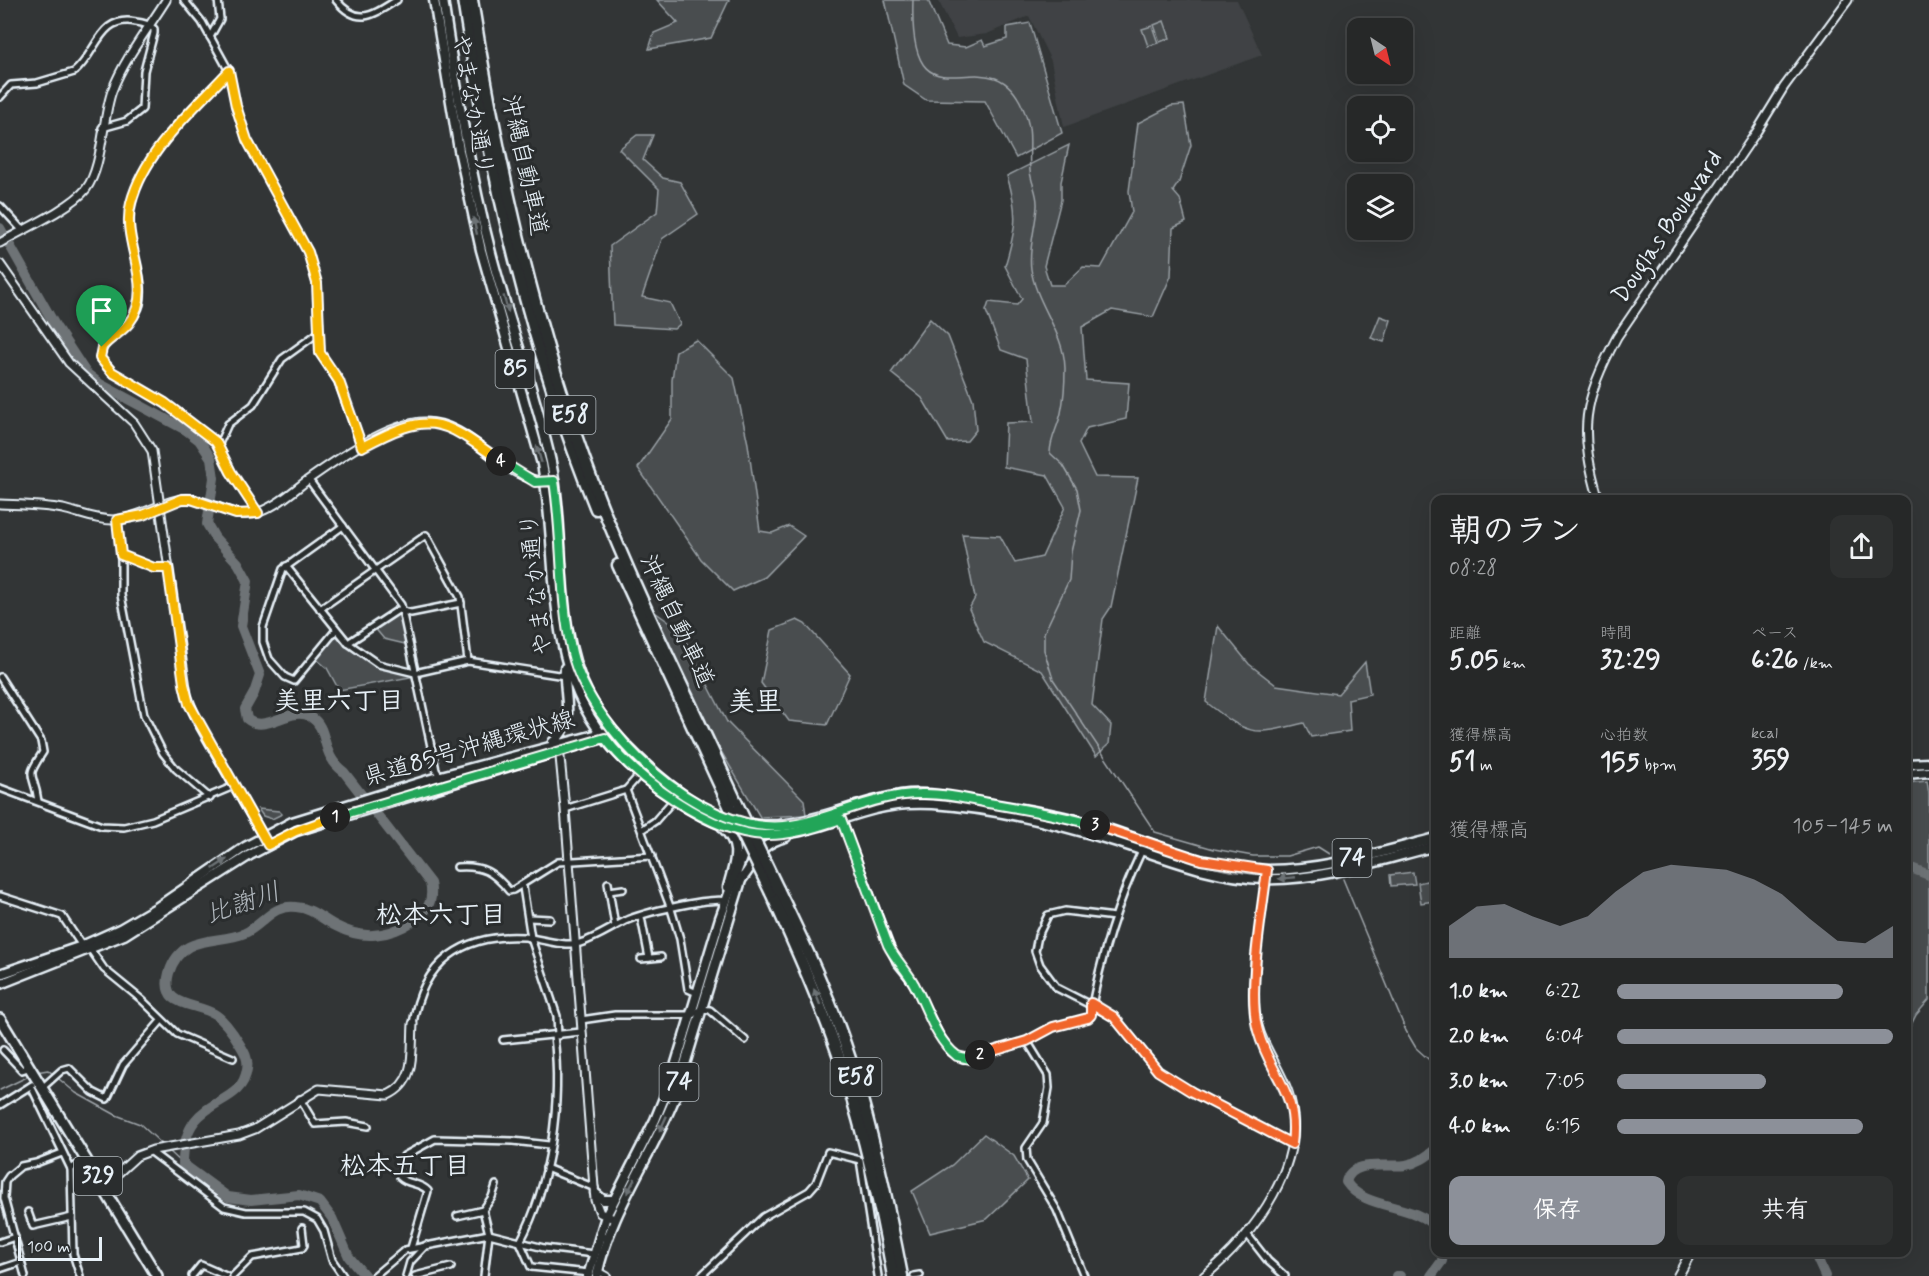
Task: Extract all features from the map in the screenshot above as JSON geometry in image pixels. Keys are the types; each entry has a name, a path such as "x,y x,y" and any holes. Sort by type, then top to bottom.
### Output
{"highway":[{"name":"沖縄自動車道","path":"463,0 505,225 546,373 588,489 633,601 774,891 821,981 855,1074 882,1181 902,1276"},
{"name":"沖縄自動車道","path":"472,0 514,222 541,327 565,402 627,568 734,808"},
{"name":"沖縄自動車道","path":"774,891 846,1076 874,1184 893,1276"},
{"name":"329","path":"0,1019 28,1069 87,1158 157,1276"}],"main road":[{"name":"やまなか通り","path":"434,0 459,150 485,250 538,414 550,481 572,654 588,694 612,731 651,768 700,805 753,831"},
{"name":"やまなか通り","path":"443,0 485,250"},
{"name":"やまなか通り","path":"550,481 556,617 566,664 579,699 603,735 641,773 675,798 721,825 753,831"},
{"path":"548,746 562,736 567,723 566,664"},
{"name":"県道85号沖縄環状線","path":"0,984 91,950 160,914 292,822 356,801 379,799 556,752 612,731"},
{"name":"県道85号沖縄環状線","path":"442,781 548,746 603,735"},
{"path":"1911,765 1929,763"},
{"path":"1911,774 1929,772"},
{"name":"県道85号沖縄環状線","path":"0,974 82,946 120,929 266,841 363,809 379,799"},
{"name":"74","path":"753,831 877,808 906,804 935,804 1081,831 1144,846 1224,875 1266,875 1339,870 1431,847"},
{"name":"74","path":"753,831 795,833 839,815"},
{"path":"721,825 734,840 736,851 725,901"},
{"name":"74","path":"593,1274 594,1254 610,1218 664,1123 741,880 753,831"},
{"name":"74","path":"593,1274 610,1218 613,1200 655,1120 692,1015 725,901 753,831"},
{"path":"741,880 757,853 771,843 795,833"},
{"name":"74","path":"1266,875 1431,839"},
{"path":"595,1191 603,1200 613,1200"},
{"path":"1678,1276 1688,1257"}],"street":[{"path":"1,242 65,205 86,189 95,170 102,128 115,85 166,0"},
{"path":"184,0 210,37 229,71 236,106 247,140 312,263 319,301 320,353 339,381 362,447"},
{"path":"210,37 220,19 219,0"},
{"path":"336,0 354,16 366,17 397,0"},
{"name":"Douglas Boulevard","path":"1598,495 1584,433 1588,411 1604,361 1623,328 1757,131 1784,87 1848,0"},
{"path":"0,97 11,85 37,83 74,72 96,40 117,22 128,20 150,26 154,29 154,33 144,71 142,109 119,125 102,128"},
{"path":"229,71 175,128 150,162 134,193 129,211 130,231 141,284 140,300 128,325 102,347 100,358 112,372 165,403 206,433 218,446 231,472 258,513"},
{"path":"0,206 22,230"},
{"path":"0,264 69,363 143,434 152,452 186,695 197,721 266,841"},
{"path":"218,446 228,424 253,405 282,359 318,333"},
{"path":"0,504 45,506 117,520 143,515 182,499 203,502 236,514 258,513 362,447 413,423 439,423 458,431 521,476 535,482 550,481"},
{"path":"309,480 401,605 436,770 442,781"},
{"path":"117,520 121,555 121,596 144,715 163,753 176,769 210,798"},
{"path":"336,630 294,681 285,677 275,667 267,653 262,634 277,582 286,566 344,526"},
{"path":"320,609 426,535 457,589 461,603 468,661"},
{"path":"121,555 154,568 168,568"},
{"path":"286,566 348,643 378,664 415,673 468,661 565,676"},
{"path":"348,643 391,614 402,610 411,613 461,603"},
{"path":"0,677 41,741 43,752 32,766 31,776 38,801"},
{"path":"556,752 560,757 565,809 595,1191 597,1208 610,1218"},
{"path":"565,809 626,790 641,773"},
{"path":"0,788 102,825 124,827 139,825 190,803 210,798 234,786"},
{"path":"626,790 643,829 671,909 680,939 688,989 697,993"},
{"path":"643,829 655,820 675,798"},
{"path":"839,815 896,962 914,984 930,1021 951,1052 963,1059 970,1059 1027,1041 1053,1027 1088,1018 1091,1015 1091,1003 1115,917 1144,846"},
{"path":"457,867 473,866 486,869 497,876 509,891 523,886 558,862 652,856"},
{"path":"1204,1276 1247,1234 1272,1194 1292,1144 1295,1126 1290,1101 1258,1032 1254,1003 1266,875"},
{"path":"608,883 615,926"},
{"path":"523,886 531,938 557,1016 557,1095 540,1201 520,1242 531,1267 608,1276"},
{"path":"609,891 623,889"},
{"path":"0,896 62,916 82,946"},
{"path":"104,1186 137,1156 152,1150 202,1143 255,1129 319,1089 388,1095 396,1092 405,1085 409,1076 416,1002 426,978 451,953 480,941 531,938 575,944 641,917 710,899 725,901"},
{"path":"1115,917 1075,911 1055,912 1046,919 1038,936 1037,958 1047,976 1062,992 1091,1003 1114,1017 1158,1071 1192,1092 1292,1144"},
{"path":"641,917 649,958"},
{"path":"529,918 550,919"},
{"path":"91,950 104,969 142,1000 161,1021 177,1034 233,1058"},
{"path":"642,959 661,957"},
{"path":"581,1020 615,1015 692,1015 701,1009 710,1010 745,1040"},
{"path":"0,1105 37,1083 52,1080 62,1070 69,1068 93,1092 107,1099 123,1065 161,1021"},
{"path":"503,1040 581,1032"},
{"path":"1027,1041 1048,1075 1049,1088 1043,1123 1026,1148 1027,1160 1031,1170 1051,1198 1084,1276"},
{"path":"15,1043 2,1050 22,1070 28,1069"},
{"path":"37,1083 62,1152 71,1169 73,1254 80,1276"},
{"path":"300,1099 315,1124 346,1122 368,1126"},
{"path":"411,1248 428,1191 424,1186 405,1181 400,1177 404,1156 435,1139 513,1141 549,1145"},
{"path":"152,1150 224,1207 246,1212 304,1212 317,1219 324,1231 332,1260 343,1276"},
{"path":"25,1276 4,1197 9,1176 21,1166 36,1163 62,1152"},
{"path":"701,1276 763,1217 809,1191 816,1183 828,1152 860,1160 878,1276"},
{"path":"71,1169 87,1158"},
{"path":"546,1168 595,1191"},
{"path":"457,1216 483,1210 492,1197 496,1185"},
{"path":"483,1210 489,1234 484,1276"},
{"path":"28,1212 33,1226 72,1217"},
{"path":"233,1276 252,1257 284,1249 302,1248 304,1245 302,1228"},
{"path":"377,1274 399,1253 411,1248 489,1234 520,1242 594,1254"},
{"path":"1247,1234 1268,1261 1285,1276"},
{"path":"0,1242 15,1237"},
{"path":"406,1276 410,1262 426,1245"},
{"path":"0,1269 21,1262"},
{"path":"192,1276 197,1268 205,1265 226,1276"},
{"path":"415,1276 451,1267"}],"shaded area":[{"path":"657,0 729,0 711,38 649,49 654,33 678,23"},
{"path":"885,0 928,0 947,45 966,47 982,40 985,46 1007,39 1007,27 1030,23 1062,133 1016,158 985,101 926,100 904,85"},
{"path":"938,0 1237,0 1262,55 1064,127 1051,61 1029,16 987,34 957,38"},
{"path":"1164,21 1170,38 1160,42 1154,25"},
{"path":"1152,26 1158,43 1148,46 1142,29"},
{"path":"1184,105 1191,145 1179,182 1173,191 1180,199 1186,222 1173,228 1171,276 1153,317 1112,310 1082,327 1086,380 1129,383 1126,419 1087,428 1079,444 1095,477 1138,478 1111,607 1103,619 1092,705 1111,725 1109,744 1096,756 1042,671 984,642 969,609 975,598 962,534 1000,536 1015,563 1042,557 1065,507 1047,475 1004,467 1006,423 1033,422 1026,359 1001,350 986,311 989,302 1017,305 1022,299 1005,266 1015,221 1007,176 1069,145 1061,182 1061,200 1044,266 1050,285 1064,285 1083,267 1101,268 1132,212 1129,191 1138,123 1171,106"},
{"path":"637,135 653,135 643,160 663,178 680,182 698,214 662,239 642,297 670,303 680,324 674,329 613,325 610,246 657,212 659,189 619,149"},
{"path":"1380,316 1391,320 1384,342 1371,338"},
{"path":"930,319 948,336 973,400 976,430 967,441 948,442 922,398 891,373"},
{"path":"696,340 734,378 748,444 760,531 772,533 789,526 804,536 764,577 733,591 701,559 638,468 672,419 672,380 676,351"},
{"path":"402,610 409,645 384,639 373,626"},
{"path":"652,610 680,630 727,722 804,800 806,815 760,817 703,721"},
{"path":"797,620 805,624 850,674 827,725 789,721 761,683 772,630"},
{"path":"1218,626 1249,664 1276,685 1338,694 1365,662 1370,694 1348,699 1350,731 1311,737 1304,723 1273,730 1252,730 1232,721 1206,702"},
{"path":"336,630 366,658 415,673 416,676 339,690 327,668 314,657"},
{"path":"1927,781 1929,794 1929,1000 1911,1025 1911,783"},
{"path":"258,809 279,811 282,814 272,819 263,816"},
{"path":"1413,872 1415,884 1391,886 1390,875"},
{"path":"1431,880 1431,901 1421,903 1418,883"},
{"path":"984,1134 1014,1156 1028,1180 987,1219 930,1233 912,1191 952,1165"}],"waterway":[{"path":"913,0 915,42 923,65 937,74 991,77 1008,86 1023,108 1028,125 1030,171 1037,201 1031,269 1038,294 1060,342 1065,368 1062,408 1050,453 1063,465 1077,489 1081,510 1071,552 1069,580 1044,633 1044,650 1053,679 1155,832 1214,849 1253,856 1287,856 1318,847 1329,854"},
{"name":"比謝川","path":"0,228 56,327 86,373 100,384 186,430 199,440 211,458 214,478 207,524 215,538 238,563 248,581 241,626 260,675 245,709 247,719 262,724 295,714 303,714 317,722 331,758 430,883 429,905 423,914 394,930 365,935 336,926 307,909 288,907 274,912 245,933 191,945 175,960 167,985 175,999 220,1018 237,1039 247,1062 243,1082 234,1092 202,1114 192,1125 186,1141 183,1164 228,1197 251,1200 299,1195 320,1202 332,1218 349,1257 365,1276"},
{"name":"比謝川","path":"1911,868 1929,875"},
{"path":"1343,879 1406,1031 1416,1048 1431,1062"},
{"path":"36,1072 48,1070 76,1093 116,1115 140,1124 164,1146"},
{"path":"0,1090 29,1076"},
{"path":"168,1150 183,1164"},
{"name":"比謝川","path":"1431,1153 1410,1164 1363,1167 1349,1175 1346,1182 1365,1198 1415,1214 1431,1224"},
{"name":"比謝川","path":"1431,1276 1442,1257"},
{"path":"1816,1257 1825,1276"}],"district":[{"name":"美里六丁目","path":"339,702"},
{"name":"美里","path":"755,702"},
{"name":"松本六丁目","path":"441,916"},
{"name":"松本五丁目","path":"405,1167"}],"route":[{"path":"229,71 236,106 247,140 312,263 319,301 318,344 320,353 339,381 362,447 385,434 413,423 439,423 464,435 521,476 535,482 554,481 567,627 572,654 588,694 618,738 651,768 700,805 726,818 743,823 764,826 800,823 875,800 905,794 934,794 1039,812 1131,836 1201,860 1227,866 1267,870 1254,1003 1258,1032 1290,1101 1295,1126 1292,1144 1192,1092 1158,1071 1114,1017 1091,1003 1091,1015 1088,1018 1053,1027 1027,1041 1005,1046 970,1059 957,1056 951,1052 930,1021 914,984 896,962 841,819 795,833 764,835 721,825 668,794 626,760 605,738 315,824 268,845 189,704 184,684 168,568 154,568 121,555 117,523 117,520 143,515 182,499 203,502 236,514 258,513 231,472 216,442 165,403 112,372 100,358 102,347 128,325 139,307 141,284 130,231 129,211 134,193 150,162 175,128 229,71"}]}
